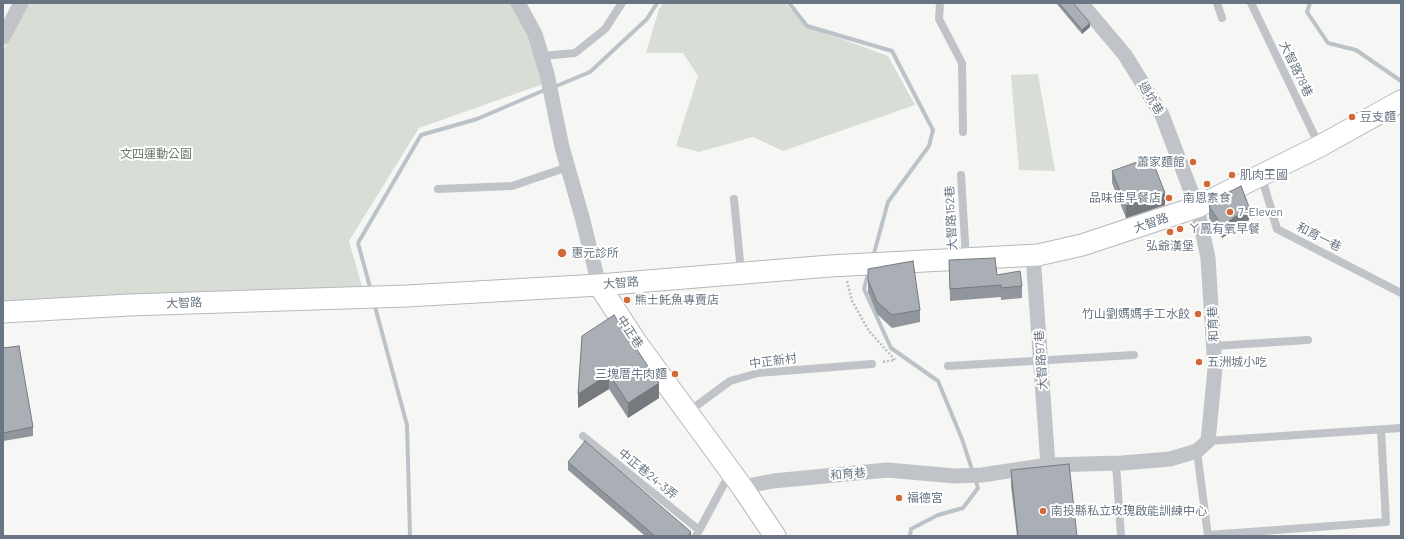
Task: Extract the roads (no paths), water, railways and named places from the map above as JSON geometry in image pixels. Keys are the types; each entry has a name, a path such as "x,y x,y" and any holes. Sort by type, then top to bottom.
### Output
{"street":[{"path":"3,37 22,3"},
{"path":"518,3 535,34 542,56"},
{"name":"過坑巷","path":"1081,3 1125,55 1162,115 1197,207"},
{"name":"中正巷","path":"542,56 549,82 562,147 599,285 636,342 737,479 775,536"},
{"name":"大智路","path":"3,312 129,305 373,297 599,285 861,264 1033,255 1082,245 1197,207 1320,146 1401,102"},
{"name":"和育巷","path":"1197,207 1208,258 1215,369 1202,446"},
{"name":"大智路97巷","path":"1033,255 1048,465"},
{"path":"1048,465 1116,464 1170,459 1202,446"},
{"name":"和育巷","path":"737,479 774,481 887,470 954,476 982,475 1048,465"}],"lane":[{"path":"542,56 575,53 605,29 622,3"},
{"path":"940,3 939,19 962,63 963,132"},
{"path":"1217,3 1222,18"},
{"name":"大智路78巷","path":"1251,3 1320,146"},
{"path":"438,190 512,186 568,167"},
{"name":"大智路152巷","path":"961,175 966,259"},
{"name":"和育一巷","path":"1261,175 1277,229 1401,293"},
{"path":"734,199 741,273"},
{"path":"1214,346 1308,340"},
{"path":"948,366 1134,355"},
{"name":"中正新村","path":"688,413 730,381 758,373 872,364"},
{"path":"1381,430 1386,522 1208,535 1202,446 1401,428"},
{"name":"中正巷24-3弄","path":"582,436 697,533 737,479"},
{"path":"1116,464 1122,536"}],"waterway":[{"path":"554,87 590,72 647,19 657,3"},
{"path":"789,3 807,26 892,51 933,130 929,146 888,202 873,257"},
{"path":"1310,3 1307,12 1328,43 1356,50 1401,81"},
{"path":"371,291 358,243 421,135 477,119 547,89"},
{"path":"869,270 864,289 891,348 938,381 962,439 978,488 963,508 938,515 911,529 910,536"},
{"path":"374,303 407,425 410,536"}],"place":[{"name":"豆支麵","path":"1352,117"},
{"name":"蕭家麵館","path":"1193,162"},
{"name":"肌肉王國","path":"1232,175"},
{"name":"南恩素食","path":"1207,184"},
{"name":"品味佳早餐店","path":"1169,198"},
{"name":"7-Eleven","path":"1230,212"},
{"name":"ㄚ鳳有氧早餐","path":"1180,229"},
{"name":"弘爺漢堡","path":"1170,232"},
{"name":"惠元診所","path":"562,253"},
{"name":"熊土魠魚專賣店","path":"627,300"},
{"name":"竹山劉媽媽手工水餃","path":"1198,314"},
{"name":"五洲城小吃","path":"1199,362"},
{"name":"三塊厝牛肉麵","path":"675,374"},
{"name":"福德宮","path":"899,498"},
{"name":"南投縣私立玫瑰啟能訓練中心","path":"1043,511"}],"park label":[{"name":"文四運動公園","path":"156,154"}]}
